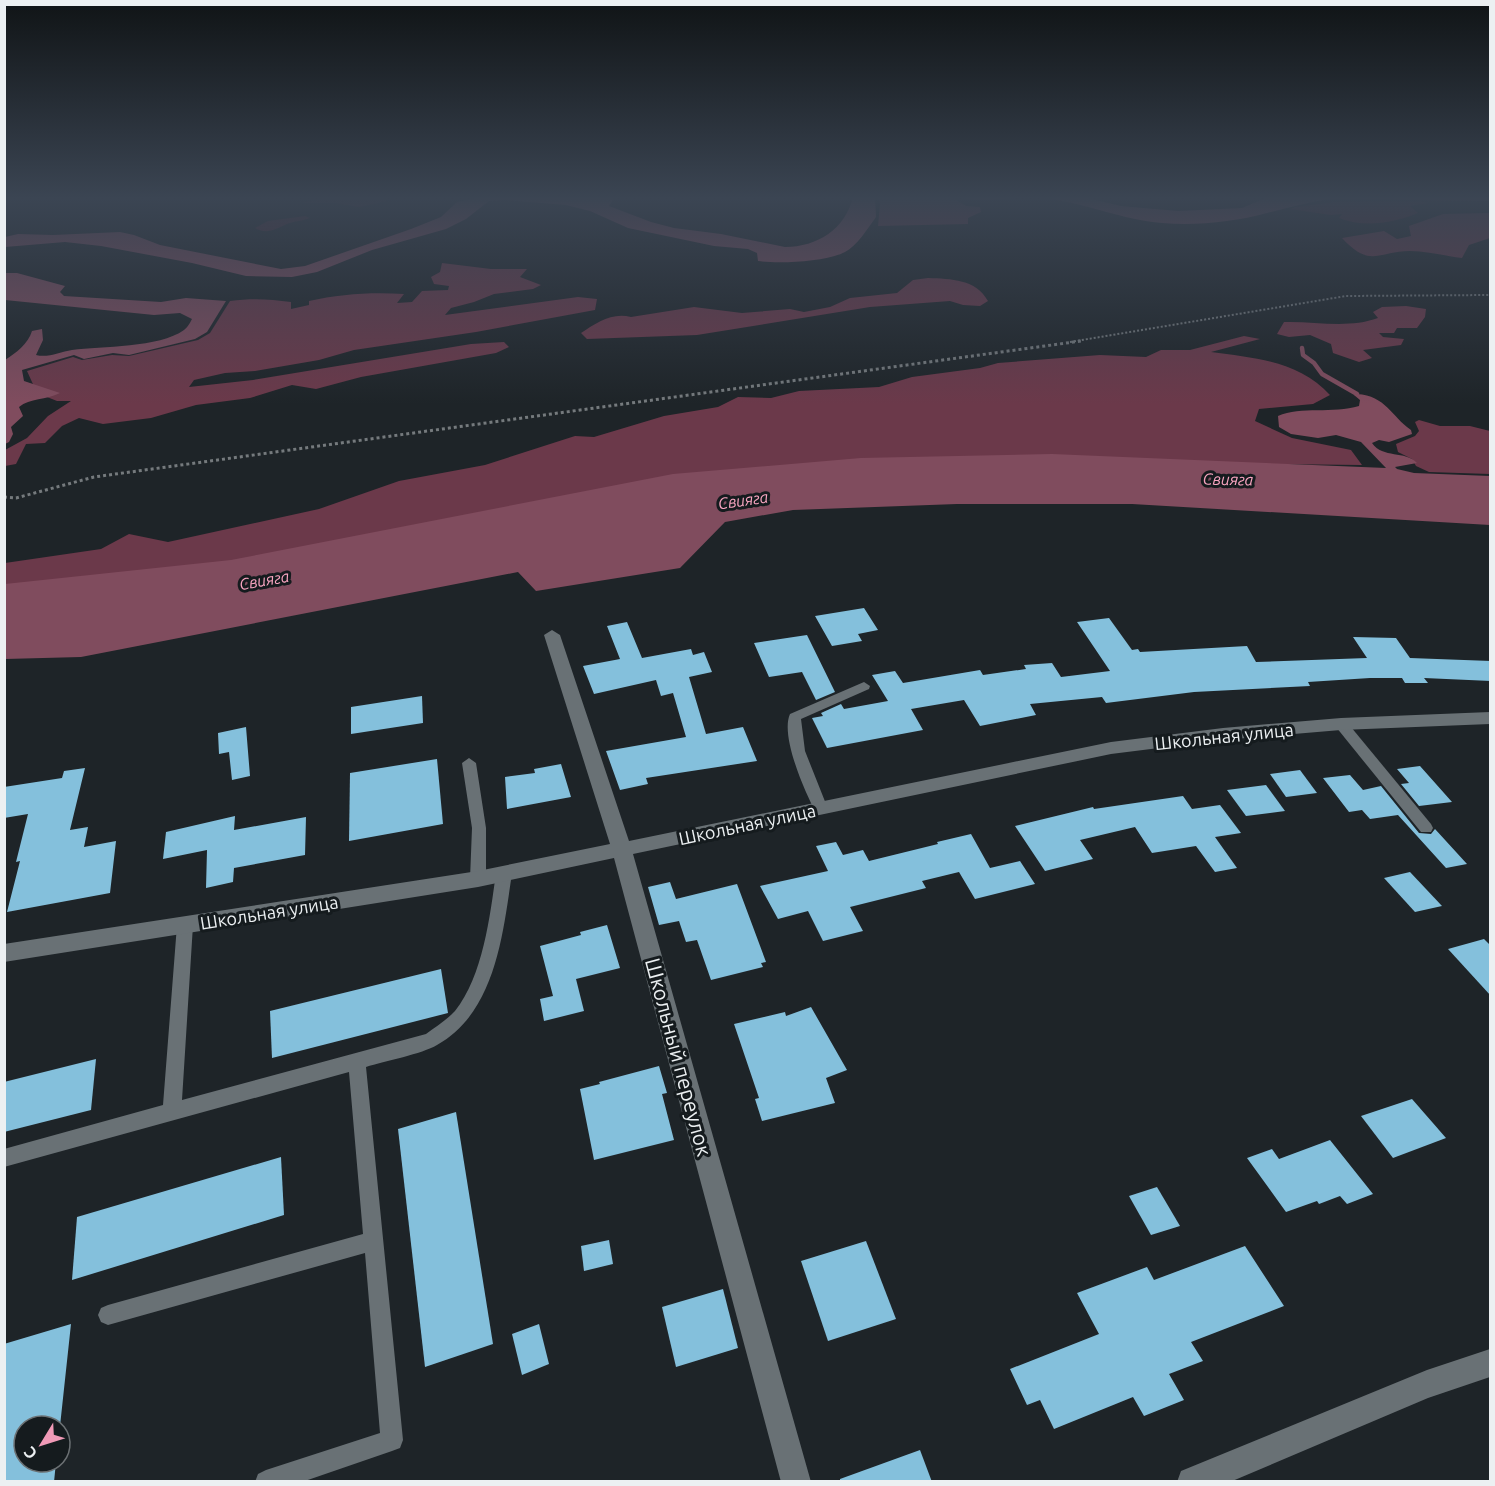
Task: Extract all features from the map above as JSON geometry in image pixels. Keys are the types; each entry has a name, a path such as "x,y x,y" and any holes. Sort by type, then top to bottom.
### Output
{"street":[{"name":"Школьный переулок","path":"552,635 622,850 796,1482"},
{"name":"Школьная улица","path":"4,953 478,879 1111,748 1223,734 1341,724 1491,718"},
{"path":"1192,1482 1427,1384 1491,1363"}],"lane":[{"path":"821,809 798,747 793,725 795,717 864,686"},
{"path":"1341,724 1426,828"},
{"path":"469,764 479,828 478,879"},
{"path":"4,1158 430,1040 460,1017 475,994 495,936 504,873"},
{"path":"172,1111 185,925"},
{"path":"266,1482 392,1440 357,1062"},
{"path":"108,1315 374,1241"}],"path":[{"path":"4,497 16,498 94,477 1080,341 1346,296 1491,295"}],"shaded area":[{"path":"441,265 527,269 520,277 541,285 533,289 494,294 451,308 445,315 578,297 597,299 595,310 476,332 354,350 319,360 255,371 225,373 194,380 189,387 253,380 471,344 504,342 509,347 496,353 361,377 316,389 292,385 250,398 196,405 151,418 103,424 79,418 62,426 45,443 26,444 16,464 5,466 5,450 27,438 48,416 71,401 57,401 37,393 27,371 73,357 82,360 112,355 129,356 198,340 210,333 230,301 253,299 291,302 291,309 309,305 309,301 344,295 380,293 404,294 397,303 412,302 422,291 448,290 449,286 434,284 431,277 440,272"},
{"path":"928,278 970,284 977,288 988,301 980,306 963,305 950,301 870,307 697,335 587,339 581,333 611,317 631,317 694,307 742,313 790,309 804,312 830,307 850,298 897,293 913,280"},
{"path":"1406,306 1426,309 1425,317 1417,328 1397,328 1394,333 1379,333 1383,337 1404,339 1401,345 1363,350 1372,358 1359,362 1333,353 1331,344 1310,335 1289,337 1277,334 1284,322 1355,323 1378,318 1373,312 1382,307"},
{"path":"1244,336 1260,339 1211,352 1260,359 1290,368 1305,375 1330,395 1313,404 1259,409 1255,421 1292,438 1351,450 1362,465 958,461 468,526 187,568 5,588 5,563 101,549 129,534 168,542 319,509 399,481 485,465 575,436 594,437 664,416 718,407 738,397 771,398 799,391 879,387 912,377 980,368 998,363 1100,355 1146,357 1161,350 1190,350"},
{"path":"1419,420 1440,426 1470,426 1490,431 1490,474 1429,472 1416,466 1412,459 1398,452 1396,444 1415,436 1419,431 1415,422"}],"water":[{"path":"202,265 263,265 281,269 334,265 317,272 292,277 246,276"},
{"path":"5,273 17,273 65,286 60,292 64,296 161,302 186,298 226,301 207,332 195,339 129,355 113,353 84,359 74,355 22,370 24,381 60,393 28,402 19,407 23,416 11,427 13,434 9,442 5,444 5,360 25,344 32,331 42,329 43,340 36,355 45,356 72,350 160,340 184,330 192,319 180,313 154,315 5,300"},
{"name":"Свияга","path":"1354,395 1375,398 1411,430 1412,434 1389,442 1379,440 1372,443 1382,451 1412,459 1417,463 1395,467 1397,469 1414,473 1490,476 1490,525 1132,504 957,504 793,510 725,522 680,568 536,591 518,572 81,657 5,659 5,584 231,560 673,474 861,458 1052,454 1386,468 1361,442 1336,435 1318,438 1291,434 1279,427 1278,416 1287,413 1339,410 1359,406 1360,400"}],"building":[{"path":"864,608 878,630 858,634 862,641 832,646 815,616"},
{"path":"1109,618 1132,650 1138,649 1140,652 1247,646 1256,662 1367,658 1353,637 1396,638 1410,658 1491,661 1491,681 1424,678 1428,683 1405,683 1402,678 1370,678 1308,682 1310,686 1194,692 1106,703 1102,697 1030,704 1036,715 980,726 964,700 911,709 923,730 827,748 812,718 823,716 821,713 841,704 844,709 888,701 872,675 895,671 903,683 980,670 983,675 1026,669 1024,665 1052,663 1061,677 1110,671 1077,622"},
{"path":"627,622 642,658 691,649 693,655 704,652 712,672 689,677 706,734 743,727 757,761 646,778 648,784 620,790 606,751 686,737 673,693 661,696 656,680 594,694 583,666 620,659 607,626"},
{"path":"807,635 835,692 816,700 802,672 769,677 754,643"},
{"path":"422,696 423,723 351,734 351,707"},
{"path":"246,727 250,776 232,780 229,752 219,754 218,733"},
{"path":"437,759 443,824 349,841 350,773"},
{"path":"561,764 571,797 507,809 505,777 535,773 534,769"},
{"path":"1420,766 1452,802 1419,806 1401,784 1409,783 1397,769"},
{"path":"85,768 70,830 88,827 84,847 116,841 110,893 7,912 20,861 16,862 28,814 4,818 4,787 62,778 64,771"},
{"path":"1300,770 1317,793 1286,797 1270,774"},
{"path":"1350,775 1363,790 1381,786 1419,833 1431,834 1435,829 1467,864 1446,868 1398,815 1370,819 1362,810 1349,812 1323,778"},
{"path":"1266,785 1285,811 1246,816 1227,790"},
{"path":"1183,796 1192,809 1220,805 1241,833 1215,837 1237,868 1215,872 1196,846 1152,853 1135,827 1080,840 1093,859 1045,871 1015,826 1093,807 1094,809"},
{"path":"235,816 234,830 306,817 305,855 234,868 233,882 206,888 207,850 163,859 166,832"},
{"path":"971,834 990,868 1020,861 1035,884 975,899 959,872 922,881 926,888 850,907 863,931 823,941 808,911 778,919 760,886 828,871 816,846 836,842 843,855 863,850 869,861"},
{"path":"1410,872 1442,906 1415,912 1384,878"},
{"path":"670,882 676,899 737,884 766,962 761,963 763,967 711,980 697,940 686,942 679,921 659,925 648,887"},
{"path":"607,925 620,968 576,979 584,1011 544,1021 540,999 553,996 540,946"},
{"path":"1484,939 1491,946 1491,996 1448,949"},
{"path":"441,969 448,1013 272,1058 270,1011"},
{"path":"811,1007 847,1070 826,1078 835,1103 762,1121 755,1099 759,1098 734,1024 785,1012 786,1016"},
{"path":"96,1059 91,1110 4,1132 4,1082"},
{"path":"659,1066 667,1093 662,1094 674,1140 594,1160 580,1089"},
{"path":"1412,1099 1446,1138 1393,1158 1361,1116"},
{"path":"456,1112 493,1344 425,1367 398,1129"},
{"path":"1330,1140 1373,1194 1347,1204 1340,1196 1286,1212 1247,1158 1272,1149 1279,1159"},
{"path":"281,1157 284,1215 72,1280 77,1217"},
{"path":"1157,1187 1180,1226 1151,1235 1129,1196"},
{"path":"609,1240 613,1264 584,1271 581,1246"},
{"path":"866,1241 896,1319 828,1341 801,1261"},
{"path":"1245,1246 1284,1306 1191,1342 1203,1361 1169,1374 1184,1400 1144,1416 1133,1397 1054,1429 1040,1400 1027,1405 1010,1369 1099,1334 1077,1293 1147,1267 1154,1280"},
{"path":"723,1289 738,1348 676,1367 662,1307"},
{"path":"71,1324 61,1414 12,1414 12,1474 55,1474 54,1482 4,1482 4,1344"},
{"path":"539,1324 549,1364 522,1375 512,1334"},
{"path":"920,1450 932,1482 840,1482 840,1479"}],"waterway":[{"path":"1302,348 1303,355 1314,363 1322,374 1357,394"}]}
